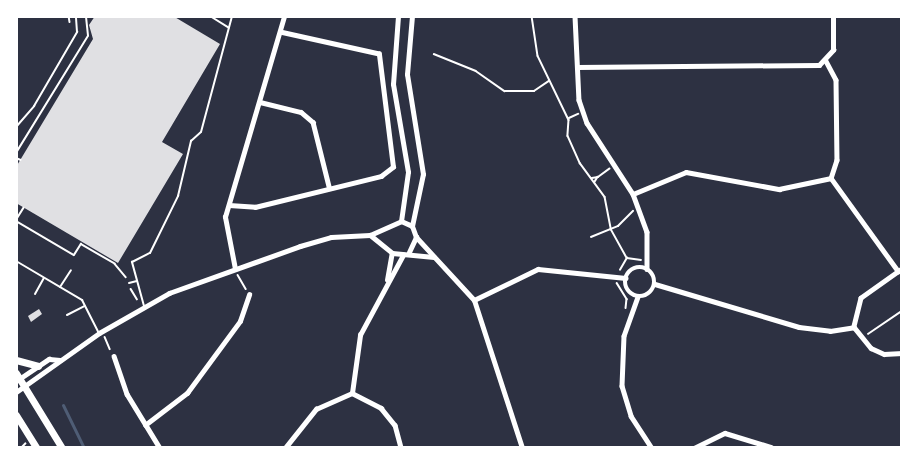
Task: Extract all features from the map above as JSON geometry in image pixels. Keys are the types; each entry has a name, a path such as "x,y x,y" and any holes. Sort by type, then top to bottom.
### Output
{"main road":[{"path":"16,360 38,366"},
{"path":"18,378 62,447"},
{"path":"16,415 37,447"}],"street":[{"path":"235,269 224,225 284,16"},
{"path":"398,16 393,84 408,172 401,221"},
{"path":"412,16 407,74 423,174 412,226 416,237 474,300 522,447"},
{"path":"575,16 579,100 587,123 633,194 650,248 647,269 656,284 799,327 830,331 854,327"},
{"path":"578,68 819,65 826,61 833,50 833,16"},
{"path":"229,205 255,207 330,186 381,176 393,167 381,58 373,51 280,32"},
{"path":"826,61 836,80 837,160 831,178"},
{"path":"260,102 301,112 313,122 330,186"},
{"path":"633,194 686,172 779,189 831,178"},
{"path":"831,178 900,270 861,298 854,327"},
{"path":"401,221 412,226"},
{"path":"16,392 99,333 144,306 235,269 331,237 370,235 401,221"},
{"path":"384,245 386,229"},
{"path":"370,235 392,253 435,257"},
{"path":"352,393 360,335 416,237"},
{"path":"386,286 392,253"},
{"path":"474,300 538,269 626,278"},
{"path":"638,297 626,288 626,278 632,270 647,269"},
{"path":"638,297 651,293 656,284"},
{"path":"145,425 187,393 240,321 249,295"},
{"path":"638,297 624,336 622,386 631,416 652,447"},
{"path":"854,327 871,348 884,354 902,353"},
{"path":"114,357 127,394 160,447"},
{"path":"18,378 49,359 60,360"},
{"path":"285,447 316,409 352,393"},
{"path":"352,393 381,408 395,425 401,447"},
{"path":"694,447 725,433 771,447"}],"lane":[{"path":"16,127 34,106 77,32 76,16"},
{"path":"210,16 229,28"},
{"path":"144,306 132,262 150,253 178,196 191,141 201,132 232,16"},
{"path":"16,261 60,287 85,306 99,333"},
{"path":"60,287 71,270"},
{"path":"35,294 44,278"},
{"path":"129,283 137,281"},
{"path":"67,315 85,306"}],"path":[{"path":"16,153 88,36 86,16"},
{"path":"532,16 538,56 568,118 568,136 605,197 611,229 627,258"},
{"path":"434,54 476,71 505,91 534,91 550,81"},
{"path":"568,118 572,116"},
{"path":"16,158 21,160"},
{"path":"595,182 614,165"},
{"path":"592,178 598,177"},
{"path":"591,237 611,229 637,206"},
{"path":"24,208 16,220 74,255 81,244 115,264 129,283 135,300"},
{"path":"627,258 639,260"},
{"path":"621,267 627,258"},
{"path":"235,269 249,295"},
{"path":"868,334 902,311"},
{"path":"114,332 105,338 114,357"},
{"path":"21,447 26,443"}],"building":[{"path":"95,16 173,16 220,44 162,142 183,154 118,263 16,203 16,167 93,39 89,25"},
{"path":"39,309 42,314 31,322 28,316"}],"waterway":[{"path":"63,405 84,448"}]}
